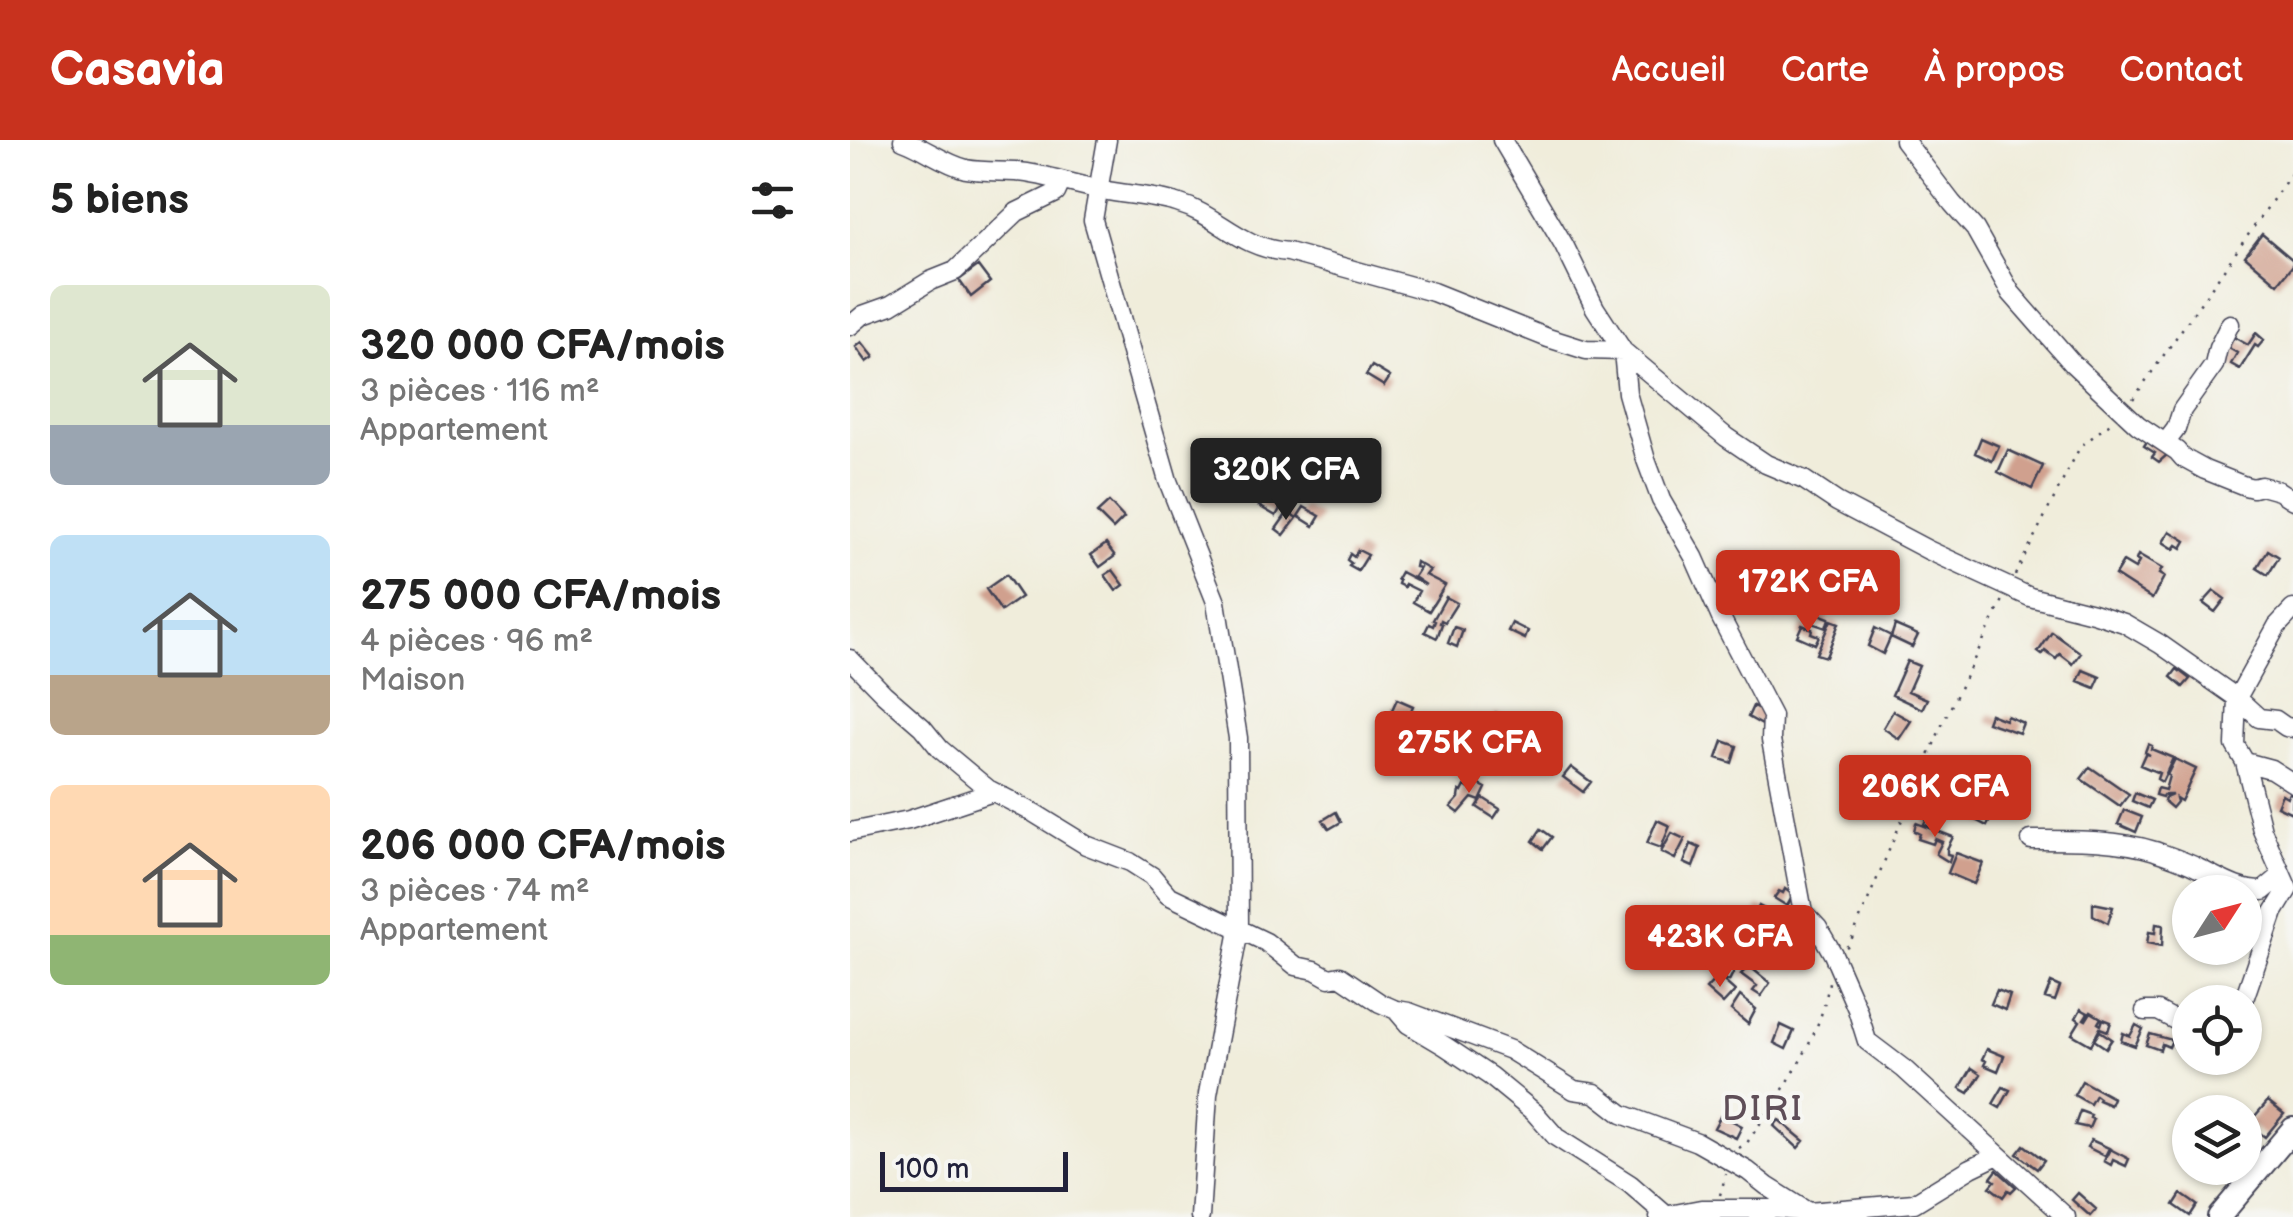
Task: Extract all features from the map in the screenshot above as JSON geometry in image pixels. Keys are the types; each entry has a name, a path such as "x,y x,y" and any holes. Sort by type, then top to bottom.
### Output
{"main road":[{"path":"2218,1217 2293,1129"}],"street":[{"path":"903,140 968,170 1032,174 1182,204 1197,209 1244,240 1266,248 1433,292 1586,350 1623,351"},
{"path":"1108,140 1093,220 1168,480 1216,602 1238,738 1239,930 1208,1094 1200,1217"},
{"path":"1502,140 1623,351 1726,437 1766,464 1804,480 1928,550 2030,597 2124,623 2237,698 2258,718 2276,720 2293,728"},
{"path":"1904,140 1975,229 2011,293 2073,364 2138,424 2183,458 2244,486 2261,486 2293,500"},
{"path":"850,326 863,315 955,271 1017,212 1056,193 1061,182"},
{"path":"2166,442 2176,429 2182,410 2214,365 2230,324"},
{"path":"1623,351 1627,393 1661,500 1694,557 1772,716 1771,740 1803,912 1833,954 1868,1042 1904,1069 2066,1217"},
{"path":"2251,985 2284,911 2288,890 2262,830 2246,762 2235,745 2237,698 2277,626 2293,609"},
{"path":"850,659 940,749 994,792 1086,845 1130,862 1152,876 1168,895 1266,942 1296,966 1329,978 1340,976 1396,1010 1510,1050 1574,1090 1595,1093 1622,1114 1697,1142 1748,1170 1808,1212"},
{"path":"2246,762 2293,782"},
{"path":"850,832 909,820 994,792"},
{"path":"2030,840 2141,847 2247,891 2264,891 2282,875"},
{"path":"1396,1010 1408,1024 1508,1090 1569,1147 1614,1172 1667,1216"},
{"path":"2145,1011 2158,1011 2172,1018"},
{"path":"1659,1217 1689,1210 1808,1212 1914,1203 1998,1156"}],"path":[{"path":"1716,1209 1726,1175 1725,1158 1747,1143 1806,1054 1826,1002 1833,954 1850,945 1942,725 2080,447 2124,411 2293,171"}],"building":[{"path":"2262,234 2293,260 2278,284 2245,256"},
{"path":"978,266 990,282 971,297 959,280"},
{"path":"2256,333 2264,340 2258,347 2255,345 2240,369 2231,364 2237,353 2224,345 2230,335 2248,345"},
{"path":"862,342 874,357 867,362 856,347"},
{"path":"1372,366 1390,377 1384,386 1366,375"},
{"path":"2150,437 2168,454 2159,462 2152,457 2155,453 2144,446"},
{"path":"1981,438 1999,446 1992,461 1975,453"},
{"path":"2008,450 2043,466 2032,489 1998,472"},
{"path":"1264,497 1281,507 1276,516 1259,506"},
{"path":"1109,502 1124,518 1113,529 1097,513"},
{"path":"1304,507 1320,516 1314,526 1298,516"},
{"path":"1288,512 1297,518 1284,535 1276,529"},
{"path":"2170,531 2186,541 2182,548 2177,545 2174,549 2163,542"},
{"path":"1106,544 1115,556 1100,567 1091,555"},
{"path":"1358,550 1368,555 1358,571 1347,560"},
{"path":"2268,550 2279,557 2268,575 2257,568"},
{"path":"2138,555 2162,569 2159,574 2164,577 2152,599 2115,575 2123,562 2135,569"},
{"path":"1416,562 1430,570 1426,575 1445,585 1429,611 1413,602 1419,591 1398,584 1401,572 1426,585 1414,577 1420,568 1415,567"},
{"path":"1113,570 1124,585 1116,591 1105,575"},
{"path":"1006,575 1021,597 1001,611 986,589"},
{"path":"2214,591 2225,599 2215,612 2203,603"},
{"path":"1446,597 1457,603 1445,622 1441,620 1437,638 1425,632 1429,624 1433,626"},
{"path":"1813,612 1829,618 1826,628 1809,622"},
{"path":"1831,620 1839,623 1826,657 1816,654"},
{"path":"1512,623 1528,631 1525,639 1508,631"},
{"path":"1802,625 1819,636 1815,644 1797,636"},
{"path":"1895,625 1918,635 1912,647 1891,637"},
{"path":"1454,627 1463,630 1457,647 1448,643"},
{"path":"1875,628 1891,636 1883,654 1868,646"},
{"path":"2052,632 2081,653 2073,664 2060,654 2056,659 2045,651 2042,655 2038,652"},
{"path":"1907,661 1919,666 1908,691 1927,699 1922,709 1892,695"},
{"path":"2177,669 2190,679 2183,687 2171,677"},
{"path":"2083,670 2100,677 2095,688 2078,681"},
{"path":"1397,699 1413,706 1403,730 1386,723"},
{"path":"1753,706 1770,714 1764,726 1748,717"},
{"path":"1893,711 1911,721 1899,739 1883,728"},
{"path":"1496,713 1505,718 1498,731 1489,726"},
{"path":"1990,714 2023,723 2019,733 1987,722"},
{"path":"1508,716 1523,725 1514,741 1499,732"},
{"path":"1449,734 1464,740 1458,756 1443,749"},
{"path":"1723,741 1737,746 1732,763 1717,758"},
{"path":"2148,744 2173,758 2162,782 2157,779 2159,773 2140,765 2145,754 2150,755 2145,752"},
{"path":"2175,759 2196,769 2181,801 2176,798 2172,808 2164,801 2172,795 2155,795 2157,788 2165,790"},
{"path":"1571,767 1591,782 1583,792 1563,777"},
{"path":"2090,767 2129,794 2120,806 2081,779"},
{"path":"1471,780 1486,788 1480,801 1472,798 1459,813 1451,807"},
{"path":"2135,793 2152,800 2148,808 2132,801"},
{"path":"1888,794 1898,798 1892,816 1882,812"},
{"path":"2282,794 2287,797 2293,794 2292,813 2277,806"},
{"path":"1483,798 1500,809 1494,818 1477,807"},
{"path":"1954,798 1992,816 1987,826 1950,807"},
{"path":"1934,805 1943,810 1934,829 1924,824"},
{"path":"2124,810 2142,817 2136,832 2118,824"},
{"path":"1336,812 1341,822 1329,829 1323,820"},
{"path":"1657,820 1670,826 1661,848 1647,843"},
{"path":"1916,823 1953,837 1947,849 1951,855 1949,862 1936,854 1942,842 1935,839 1933,844 1918,839"},
{"path":"1541,829 1552,837 1543,849 1533,841"},
{"path":"1672,833 1685,839 1675,859 1661,852"},
{"path":"1691,844 1700,848 1693,867 1684,863"},
{"path":"1956,853 1983,863 1974,884 1948,873"},
{"path":"1785,889 1793,895 1787,906 1774,898"},
{"path":"2093,903 2113,907 2108,923 2093,915"},
{"path":"1759,906 1773,913 1768,926 1753,919"},
{"path":"2156,924 2163,925 2162,946 2147,943"},
{"path":"1724,963 1735,969 1729,981 1719,976"},
{"path":"1749,966 1770,983 1761,996 1753,991 1757,986 1741,974"},
{"path":"1718,976 1735,991 1723,1004 1706,989"},
{"path":"2051,983 2060,987 2055,1001 2045,998"},
{"path":"1997,990 2010,995 2005,1010 1991,1004"},
{"path":"1740,996 1756,1009 1748,1024 1731,1010"},
{"path":"2081,1009 2088,1013 2086,1020 2091,1012 2101,1018 2101,1025 2103,1019 2111,1022 2108,1031 2100,1028 2091,1045 2072,1034 2080,1021 2076,1018"},
{"path":"1781,1025 1794,1031 1786,1049 1774,1043"},
{"path":"2136,1025 2143,1029 2135,1046 2121,1041 2123,1033 2130,1036"},
{"path":"2100,1031 2112,1039 2106,1048 2094,1040"},
{"path":"2150,1034 2172,1040 2169,1047 2162,1044 2160,1050 2146,1045"},
{"path":"1987,1049 2004,1056 1998,1071 1984,1065 1986,1061 1982,1059"},
{"path":"1972,1068 1981,1074 1969,1093 1960,1088"},
{"path":"2082,1081 2113,1098 2110,1105 2095,1095 2090,1104 2074,1095"},
{"path":"2003,1087 2010,1090 2000,1108 1993,1104"},
{"path":"2268,1101 2284,1114 2265,1137 2262,1135 2262,1108"},
{"path":"2080,1111 2091,1115 2089,1128 2075,1125"},
{"path":"1721,1115 1742,1126 1736,1138 1714,1128"},
{"path":"1779,1120 1804,1141 1798,1148 1774,1126"},
{"path":"2091,1140 2109,1148 2105,1156 2087,1147"},
{"path":"2024,1145 2044,1160 2037,1169 2017,1154"},
{"path":"2110,1149 2129,1159 2126,1166 2104,1161"},
{"path":"1997,1170 2016,1187 2003,1197 1990,1187"},
{"path":"2078,1193 2096,1209 2090,1216 2072,1200"},
{"path":"2181,1194 2197,1205 2190,1216 2174,1205"}],"district":[{"name":"DIRI","path":"1763,1108"}]}
